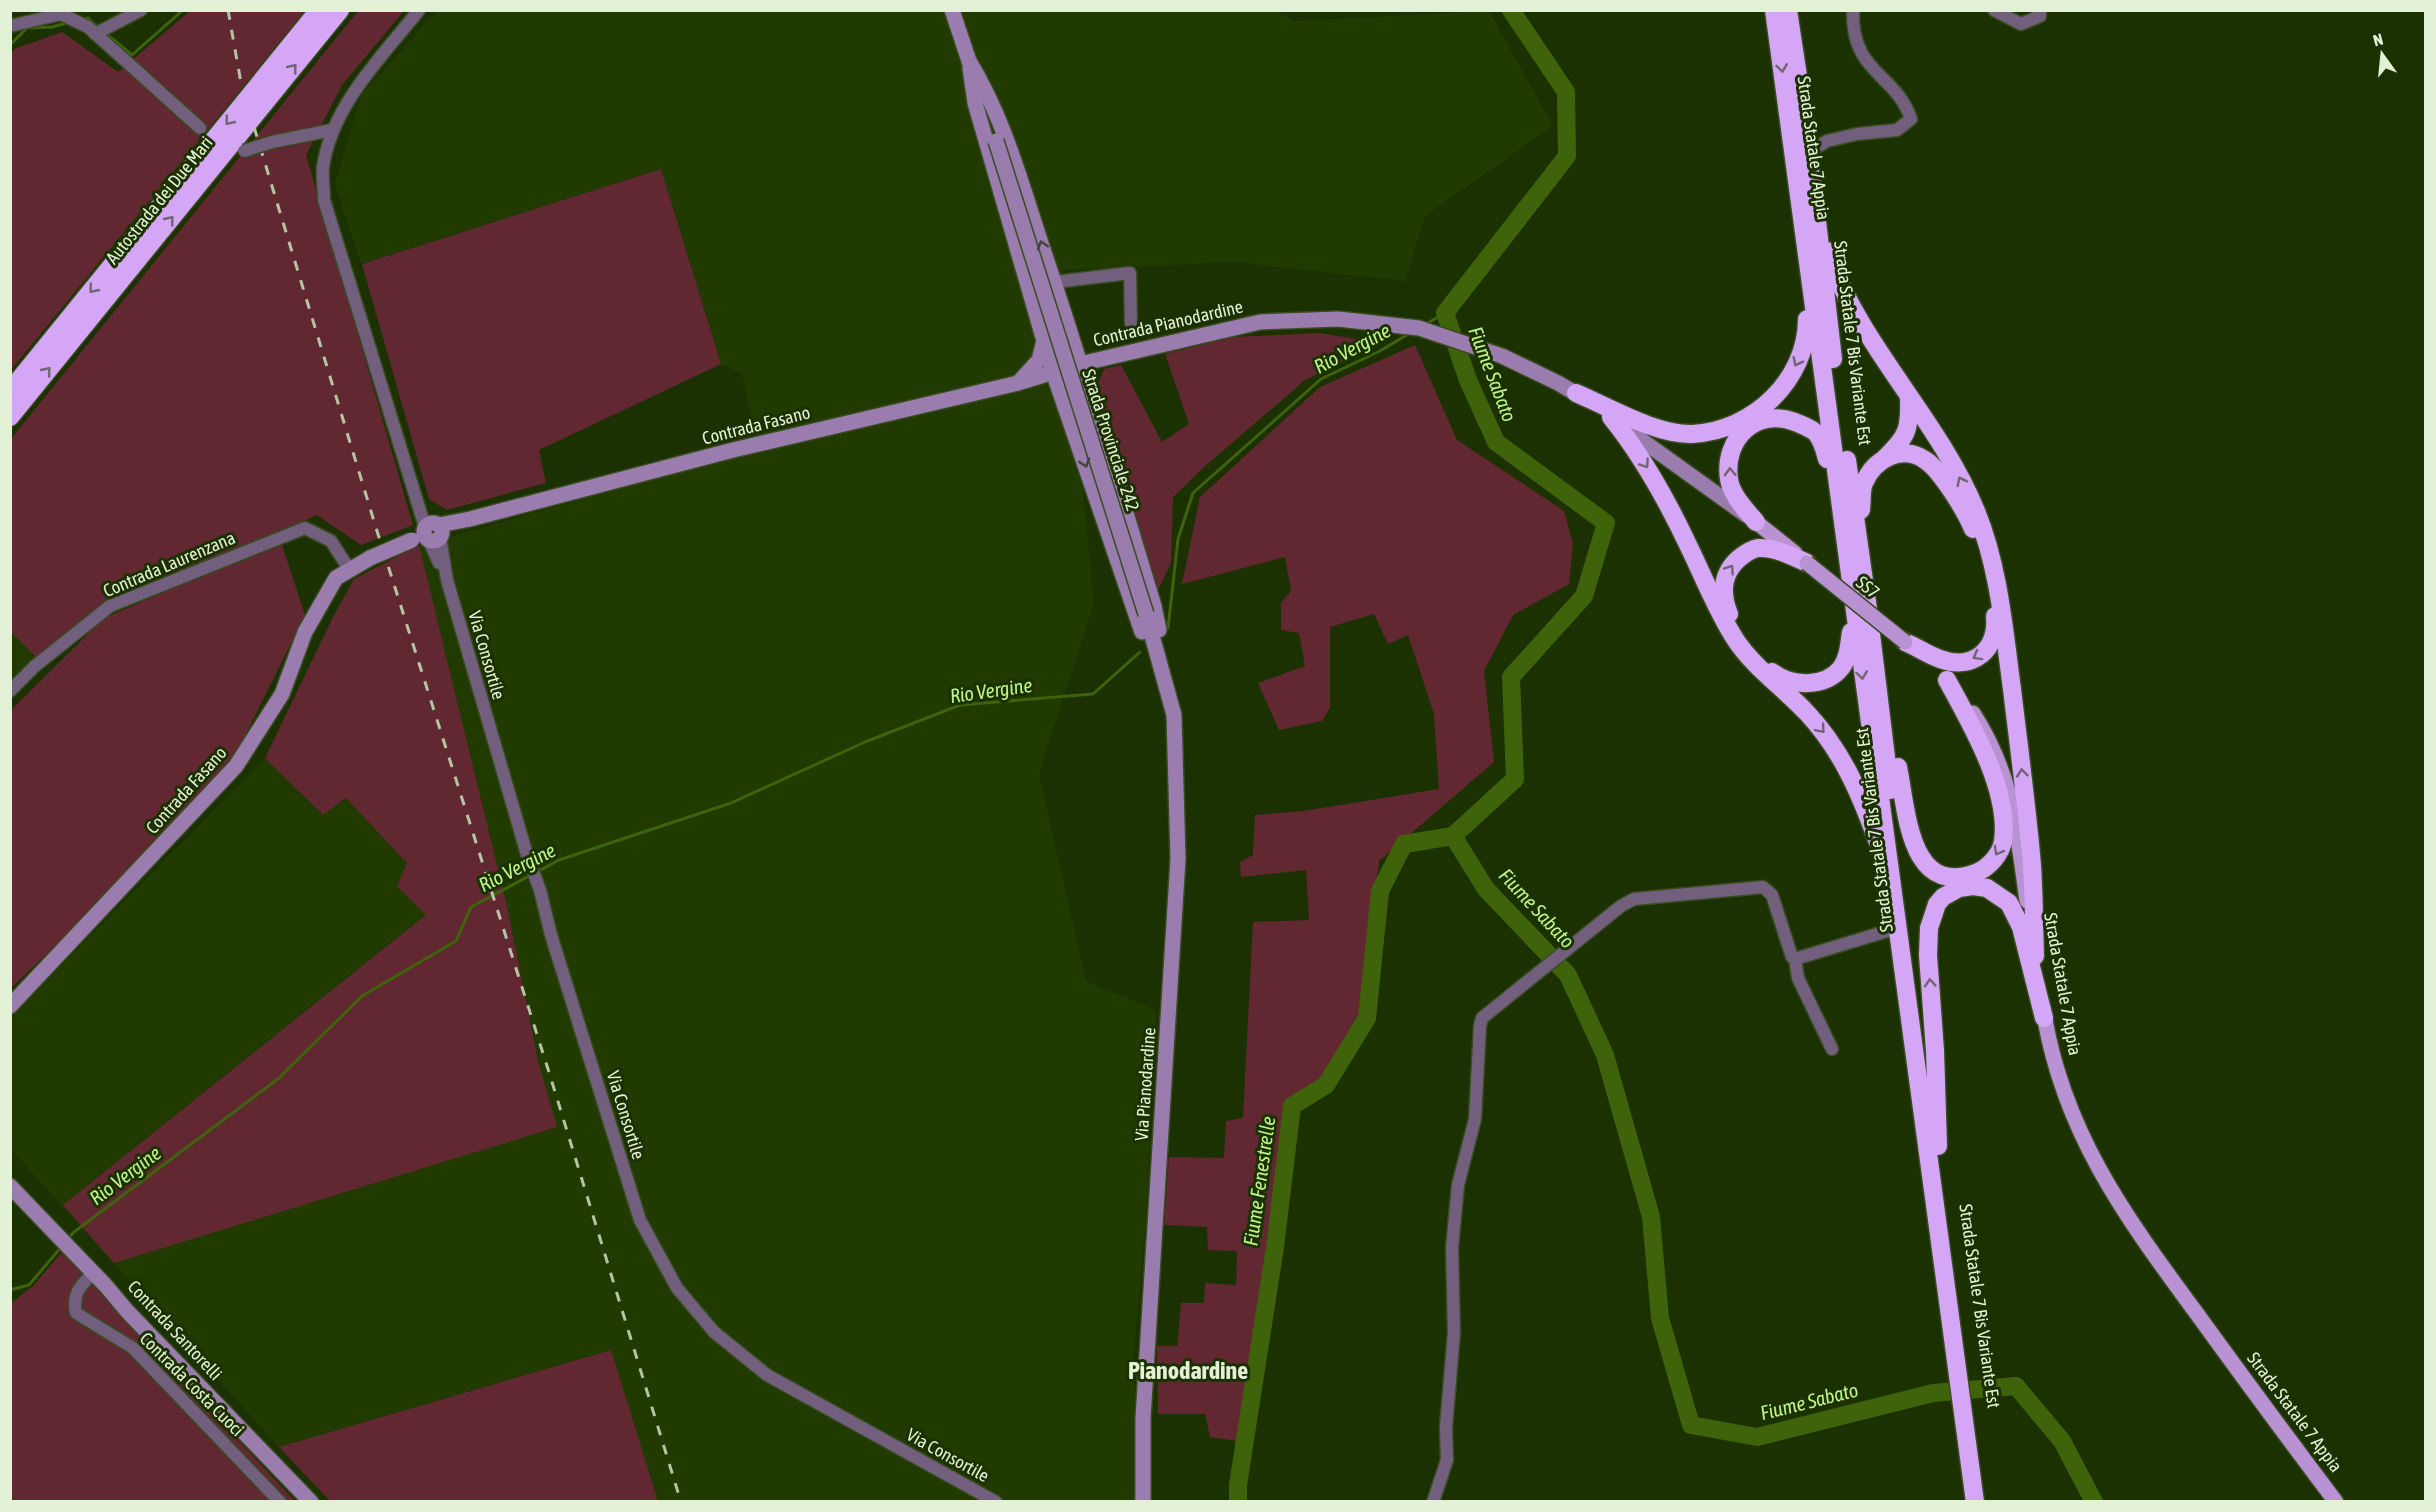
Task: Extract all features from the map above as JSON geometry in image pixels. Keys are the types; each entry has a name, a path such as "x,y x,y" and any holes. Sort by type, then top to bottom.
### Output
{"highway":[{"name":"Autostrada dei Due Mari","path":"10,391 319,10"},
{"name":"Autostrada dei Due Mari","path":"10,417 340,10"},
{"name":"Strada Statale 7 Appia","path":"1774,10 1842,520 1856,577"},
{"name":"Strada Statale 7 Appia","path":"1788,10 1809,152"},
{"name":"SS7","path":"1809,152 1823,231 1836,276 1877,350 1954,467 1976,510 1990,551 2004,624 2032,867 2035,957"},
{"name":"Strada Statale 7 Bis Variante Est","path":"1809,152 1892,891 1970,1421 1985,1502"},
{"path":"1576,393 1658,428 1692,434 1744,420 1765,407 1785,385 1799,361 1806,340 1808,322 1803,222"},
{"path":"1856,577 1863,485 1873,466 1902,442 1910,422 1909,396"},
{"path":"1611,417 1653,476 1714,602 1736,641 1764,674 1793,699 1818,726 1845,763 1878,842 1892,891"},
{"path":"1755,522 1734,494 1729,479 1729,462 1732,447 1750,424 1774,419 1786,419 1816,433 1824,449 1842,520"},
{"path":"1885,458 1898,454 1915,454 1927,461 1941,478 1971,525 1981,550 1994,604 1996,627 1993,640 1984,654 1972,660 1959,662 1942,660 1905,642"},
{"name":"SS7","path":"1807,563 1774,550 1756,548 1732,564 1725,577 1723,592 1733,622 1763,664 1776,675 1803,684 1826,679 1841,668 1848,653 1856,577"},
{"name":"Strada Statale 7 Bis Variante Est","path":"1856,577 1869,609 1902,895 1938,1146 1958,1342"},
{"path":"1869,609 1914,849 1925,865 1957,878 1985,869 1996,857 2003,843 2003,821 1997,790 1980,740 1947,680"},
{"path":"1938,1146 1935,1051 1928,955 1929,928 1937,904 1943,897 1959,888 1973,886 1987,888 2009,903 2021,927 2044,1018"},
{"name":"Strada Statale 7 Bis Variante Est","path":"1970,1421 1975,1502"}],"main road":[{"name":"SS7","path":"1755,522 1905,642"},
{"name":"Strada Statale 7 Appia","path":"1905,642 1937,667 1961,695 1989,738 2007,785 2017,834 2044,1018 2054,1059 2084,1143 2113,1196 2160,1264 2336,1502"}],"street":[{"path":"95,34 141,10"},
{"name":"Via Consortile","path":"419,10 356,88 332,130 323,168 324,200 414,490 447,580 530,865 530,863 540,890 551,935 640,1220 677,1288 714,1332 766,1375 996,1502"},
{"path":"952,10 969,61 975,103 1053,372 1067,408 1138,625 1162,669"},
{"path":"1809,152 1827,141 1847,136 1897,130 1911,119 1906,102 1873,71 1858,48 1852,25 1853,10"},
{"path":"1994,10 2021,24 2040,16 2040,10"},
{"path":"10,26 61,14 88,27 200,128"},
{"path":"969,61 988,91 1055,282 1154,606 1162,669"},
{"name":"Strada Provinciale 242","path":"969,61 1162,669"},
{"path":"244,151 272,142 332,130"},
{"path":"1055,282 1130,273 1131,322"},
{"name":"Contrada Pianodardine","path":"1053,372 1260,322 1338,319 1419,327 1502,356 1576,393 1755,522"},
{"path":"1044,340 1039,360 1023,381 1052,392 1067,408"},
{"path":"1073,340 1087,351 1108,357 1094,373 1088,388"},
{"name":"Contrada Fasano","path":"10,1006 236,766 282,694 310,623 336,578 349,569 430,532 470,519 733,450 1053,372"},
{"name":"Contrada Laurenzana","path":"10,691 35,666 110,606 305,528 331,540 349,569"},
{"name":"Via Pianodardine","path":"1143,1502 1143,1418 1178,859 1174,715 1162,669"},
{"path":"1433,1502 1447,1460 1446,1427 1454,1332 1452,1248 1458,1185 1475,1119 1480,1026 1482,1018 1489,1010 1621,906 1634,899 1763,886 1772,895 1792,957 1796,959 1798,978 1832,1049"},
{"path":"1796,959 1897,928"},
{"name":"Contrada Santorelli","path":"10,1186 311,1502"},
{"name":"Contrada Costa Cuoci","path":"93,1273 78,1289 73,1300 76,1313 133,1347 280,1502"}],"shaded area":[{"path":"1273,10 1295,21 1489,11 1553,126 1425,216 1405,281 1234,262 1062,270 1094,603 1039,774 1086,981 1156,1010 1146,1215 1133,1361 1143,1501 658,1501 610,1350 279,1447 11,1149 10,1018 265,758 323,815 346,798 407,863 501,883 419,546 758,448 742,374 721,364 661,169 361,264 335,184 361,95 437,11"},
{"path":"190,11 305,11 11,370 10,55 14,49 62,32 118,72"},
{"path":"358,11 404,11 342,85 306,155 413,525 361,545 317,515 275,535 107,600 38,659 11,632 10,440"},
{"path":"661,169 721,364 539,450 546,483 447,510 429,499 362,264"},
{"path":"1319,333 1382,343 1305,380 1203,468 1173,497 1171,563 1157,592 1095,391 1104,369 1121,365 1162,442 1189,424 1165,354 1234,337"},
{"path":"1415,345 1457,440 1564,511 1573,544 1569,584 1513,615 1484,671 1494,762 1379,861 1361,1016 1326,1075 1288,1102 1237,1441 1210,1437 1205,1414 1158,1414 1157,1346 1177,1346 1181,1303 1204,1303 1205,1283 1236,1285 1237,1251 1208,1250 1207,1227 1164,1225 1169,1157 1224,1158 1226,1121 1243,1118 1253,922 1309,920 1306,870 1241,877 1240,862 1253,855 1255,815 1303,811 1439,789 1434,714 1408,635 1388,644 1374,614 1330,627 1330,708 1322,721 1279,730 1258,683 1305,666 1299,633 1281,630 1281,603 1291,591 1285,557 1182,584 1200,497 1320,387"},
{"path":"281,542 305,615 235,756 89,913 11,988 11,710 104,618"},
{"path":"419,545 507,906 538,1061 557,1127 114,1263 63,1205 426,915 397,886 407,863 346,798 323,815 265,758 333,617 354,579"},
{"path":"11,632 38,659 11,684"},
{"path":"62,1252 295,1501 11,1502 11,1303 33,1286"},
{"path":"611,1350 658,1501 330,1501 279,1447"}],"waterway":[{"path":"104,32 132,55 183,10"},
{"name":"Fiume Sabato","path":"1511,10 1566,92 1567,156 1445,313 1468,380 1496,442 1606,523 1584,596 1511,677 1515,779 1453,836 1486,889 1568,975 1605,1055 1651,1217 1660,1318 1691,1425 1757,1437 1933,1393 2016,1386 2062,1441 2094,1502"},
{"path":"83,20 88,18 99,28"},
{"path":"10,45 27,28 52,27 70,22"},
{"name":"Rio Vergine","path":"1426,324 1445,313"},
{"name":"Rio Vergine","path":"1168,628 1178,539 1193,493 1321,379 1380,351 1410,333"},
{"name":"Rio Vergine","path":"537,872 559,860 731,803 865,742 960,705 1093,694 1140,652"},
{"name":"Fiume Fenestrelle","path":"1238,1502 1238,1485 1275,1247 1292,1106 1326,1085 1367,1018 1380,891 1404,844 1453,836"},
{"name":"Rio Vergine","path":"68,1239 74,1232 279,1078 362,996 456,941 471,907 531,875"},
{"name":"Rio Vergine","path":"10,1290 29,1285 62,1246"}],"railway":[{"path":"228,10 241,83"},
{"path":"254,127 377,531 548,1069 681,1502"}],"district":[{"name":"Pianodardine","path":"1188,1370"}]}
